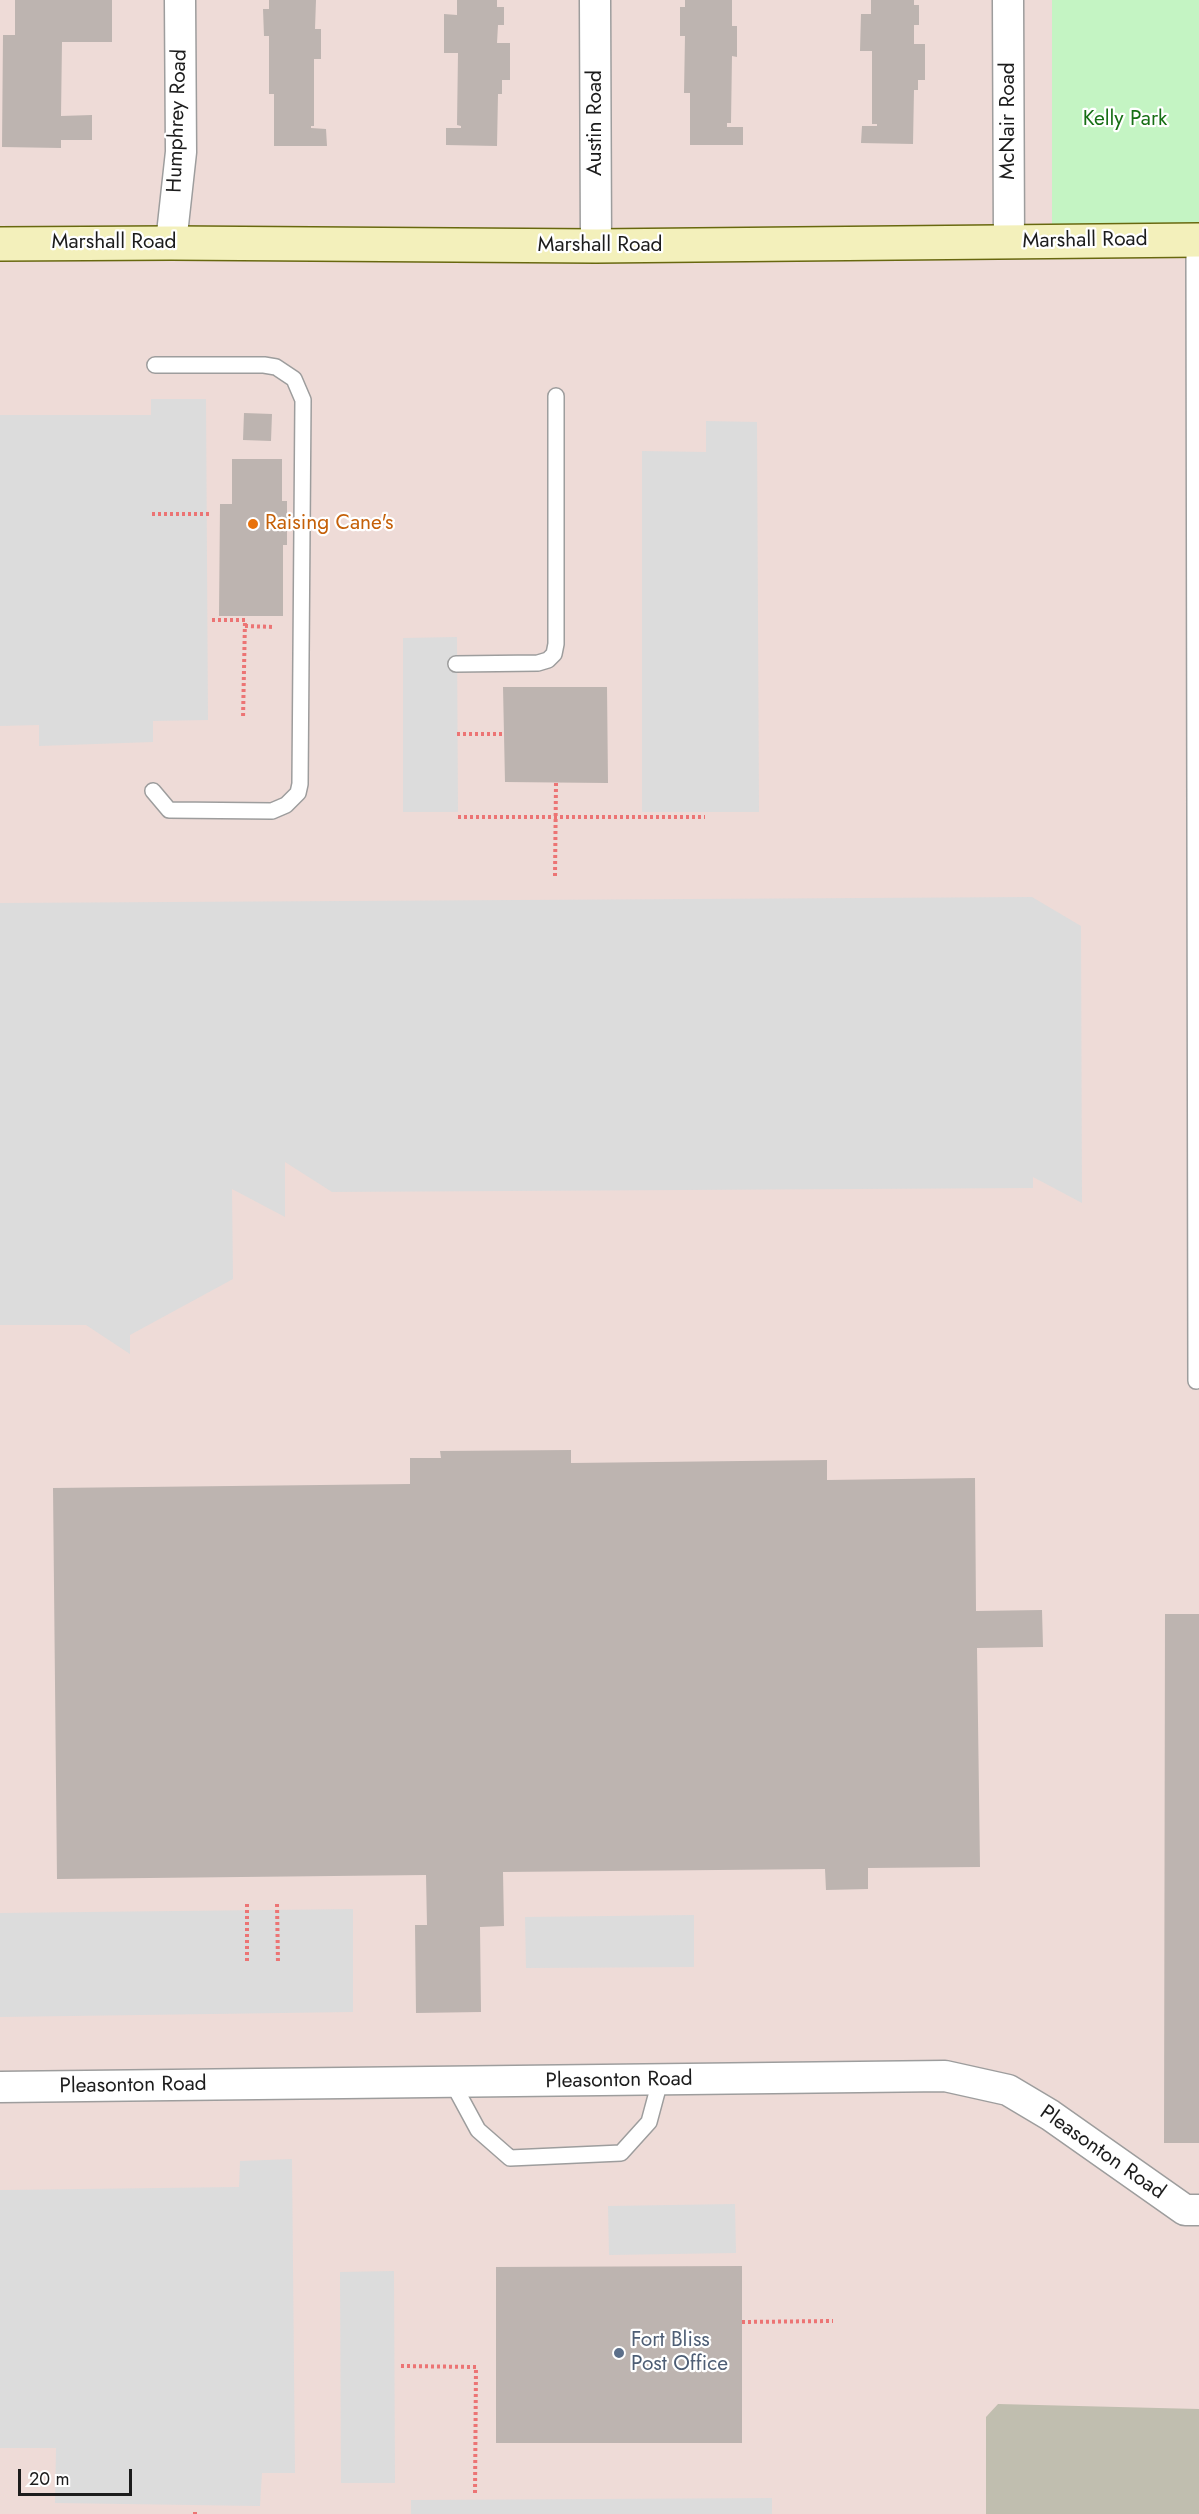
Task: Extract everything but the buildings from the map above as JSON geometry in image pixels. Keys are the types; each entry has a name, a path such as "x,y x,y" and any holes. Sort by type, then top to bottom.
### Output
{"street":[{"name":"Humphrey Road","path":"171,243 181,152 180,0"},
{"name":"Austin Road","path":"595,0 596,246"},
{"name":"McNair Road","path":"1008,0 1009,242"},
{"name":"Marshall Road","path":"0,244 596,246 1197,240"},
{"name":"Pleasonton Road","path":"0,2087 945,2076 1008,2090 1050,2115 1185,2210 1199,2210"}],"lane":[{"path":"1196,1381 1197,240"},
{"path":"153,791 169,810 272,811 285,806 298,793 300,784 303,412 301,391 294,379 276,367 264,365 155,365"},
{"path":"456,664 538,663 548,660 554,654 556,644 556,396"},
{"path":"452,2082 478,2130 510,2158 621,2153 649,2122 660,2081"}],"path":[{"path":"152,514 211,514"},
{"path":"212,620 245,620 243,719"},
{"path":"457,734 504,734"},
{"path":"555,876 556,783"},
{"path":"458,817 705,817"},
{"path":"247,1904 247,1964"},
{"path":"277,1904 278,1963"},
{"path":"742,2322 833,2321"},
{"path":"401,2366 476,2367 475,2494"}],"shaded area":[{"path":"0,0 1199,0 1199,2514 0,2514"},
{"path":"151,399 206,399 208,720 153,721 153,742 39,746 39,725 0,726 0,415 151,415"},
{"path":"706,421 757,422 759,812 642,812 642,451 706,452"},
{"path":"457,637 458,812 403,812 403,638"},
{"path":"1032,897 1081,926 1082,1203 1033,1177 1033,1188 332,1192 285,1162 285,1217 232,1189 233,1279 130,1335 130,1354 86,1325 0,1325 0,903"},
{"path":"353,1909 353,2012 0,2017 0,1913"},
{"path":"694,1915 694,1967 526,1968 525,1917"},
{"path":"292,2159 295,2473 262,2473 260,2506 55,2503 56,2448 0,2448 0,2190 239,2187 240,2161"},
{"path":"735,2204 736,2253 609,2255 608,2206"},
{"path":"394,2271 395,2483 341,2483 340,2272"},
{"path":"998,2404 1199,2409 1199,2514 986,2514 986,2417"},
{"path":"772,2498 772,2514 411,2514 411,2500"}],"green space":[{"name":"Kelly Park","path":"1052,0 1199,0 1199,240 1052,242"}],"place":[{"name":"Raising Cane's","path":"253,524"},
{"name":"Fort Bliss Post Office","path":"619,2353"}]}
